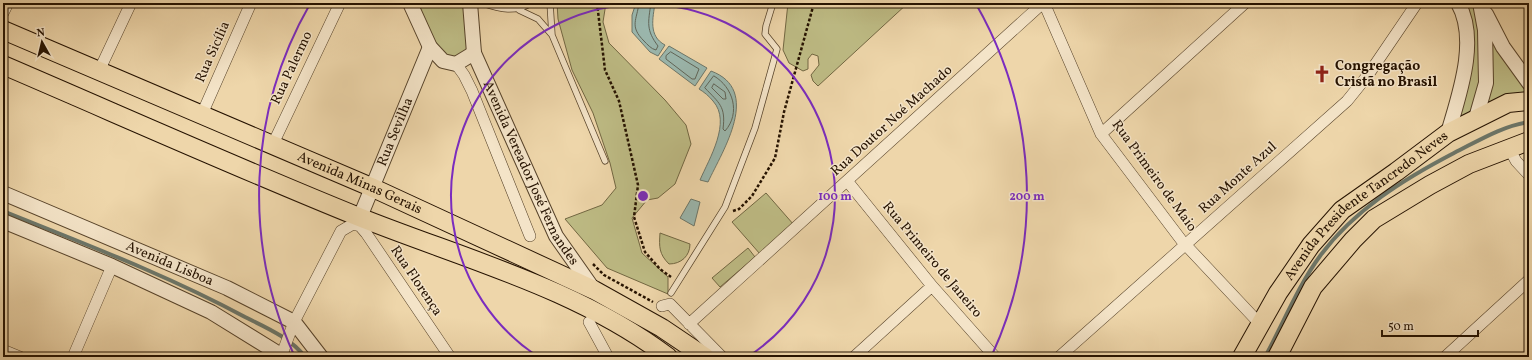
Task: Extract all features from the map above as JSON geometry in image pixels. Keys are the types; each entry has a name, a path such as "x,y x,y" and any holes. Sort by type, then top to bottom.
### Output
{"main road":[{"name":"Avenida Minas Gerais","path":"3,30 371,187 594,290 662,328 705,357"},
{"name":"Avenida Minas Gerais","path":"3,65 358,221 508,272 579,304 640,336 668,357"},
{"name":"Avenida Presidente Tancredo Neves","path":"1242,357 1260,324 1311,245 1342,210 1448,133 1508,103 1529,101"},
{"name":"Avenida Presidente Tancredo Neves","path":"1281,354 1313,287 1353,240 1374,219 1430,185 1469,164 1529,141"}],"street":[{"path":"3,13 8,3"},
{"path":"99,71 131,3"},
{"name":"Rua Sicília","path":"202,114 251,3"},
{"name":"Rua Palermo","path":"272,146 340,3"},
{"path":"410,3 430,47 443,61 456,64 474,53"},
{"name":"Avenida Vereador José Fernandes","path":"470,3 474,53 556,236 594,290"},
{"name":"Rua Primeiro de Maio","path":"1044,3 1102,134 1186,245 1260,324"},
{"name":"Rua Doutor Noé Machado","path":"689,324 848,182 1044,3"},
{"path":"1102,134 1245,3"},
{"name":"Rua Monte Azul","path":"1059,357 1347,101 1368,75 1417,3"},
{"path":"1448,133 1461,88 1466,50 1464,14 1458,3"},
{"path":"1480,3 1503,47 1528,79"},
{"path":"1476,118 1486,83 1485,30 1480,3"},
{"name":"Rua Sevilha","path":"358,221 430,47"},
{"name":"Avenida Vereador José Fernandes","path":"456,64 464,75 472,91 530,236"},
{"path":"1509,148 1516,160 1529,175"},
{"name":"Rua Primeiro de Janeiro","path":"848,182 932,286 995,357"},
{"name":"Avenida Lisboa","path":"3,193 227,288 294,322 320,357"},
{"name":"Avenida Lisboa","path":"3,221 112,266 211,312 283,356"},
{"path":"283,356 294,322 341,231 358,221"},
{"name":"Rua Florença","path":"358,221 450,357"},
{"path":"73,357 112,266"},
{"path":"1445,357 1529,280"},
{"path":"854,357 932,286"},
{"path":"671,293 666,305 689,324 722,357"},
{"path":"589,322 608,357"},
{"path":"3,350 20,357"}],"lane":[{"path":"482,3 494,7 519,10 538,19 552,35 605,161"},
{"path":"519,10 532,3"},
{"path":"550,3 552,35"},
{"path":"671,293 725,207 754,128 777,49 766,34 766,26 773,3"}],"path":[{"path":"597,3 605,70 619,101 638,185 634,217 645,252 660,269 678,282"},
{"path":"719,217 739,209 752,196 775,158 784,112 814,3"},
{"path":"590,261 604,275 666,305"}],"shaded area":[{"path":"410,3 470,3 474,53 443,60"},
{"path":"557,3 606,3 603,22 609,43 665,100 686,125 691,144 675,184 658,198 647,200 632,218 642,253 668,277 668,294 607,268 565,219 602,205 616,188 610,163 593,113 572,70 558,19"},
{"path":"788,3 908,3 818,86 813,81 811,75 819,65 818,56 812,54 808,59 808,69 803,71 789,63 783,50"},
{"path":"1458,3 1481,3 1529,83 1529,101 1448,133 1466,50"},
{"path":"766,193 794,225 760,254 732,222"},
{"path":"660,233 690,244 687,256 677,263 669,264 663,257 660,250"},
{"path":"748,248 755,257 720,287 712,278"}],"water":[{"path":"636,3 655,3 653,21 654,32 656,37 665,45 658,56 650,52 632,32 632,15"},
{"path":"669,46 707,68 695,86 659,59"},
{"path":"711,71 726,80 734,92 736,106 734,122 729,138 708,182 700,180 717,140 720,130 720,119 718,110 713,101 699,89"},
{"path":"691,199 700,202 694,226 680,218"}],"waterway":[{"path":"1265,357 1312,268 1333,239 1348,224 1381,197 1435,163 1500,130 1529,122"},
{"path":"3,211 186,287 269,329 293,344 305,357"}],"place":[{"name":"Congregação Cristã no Brasil","path":"1322,74"}]}
